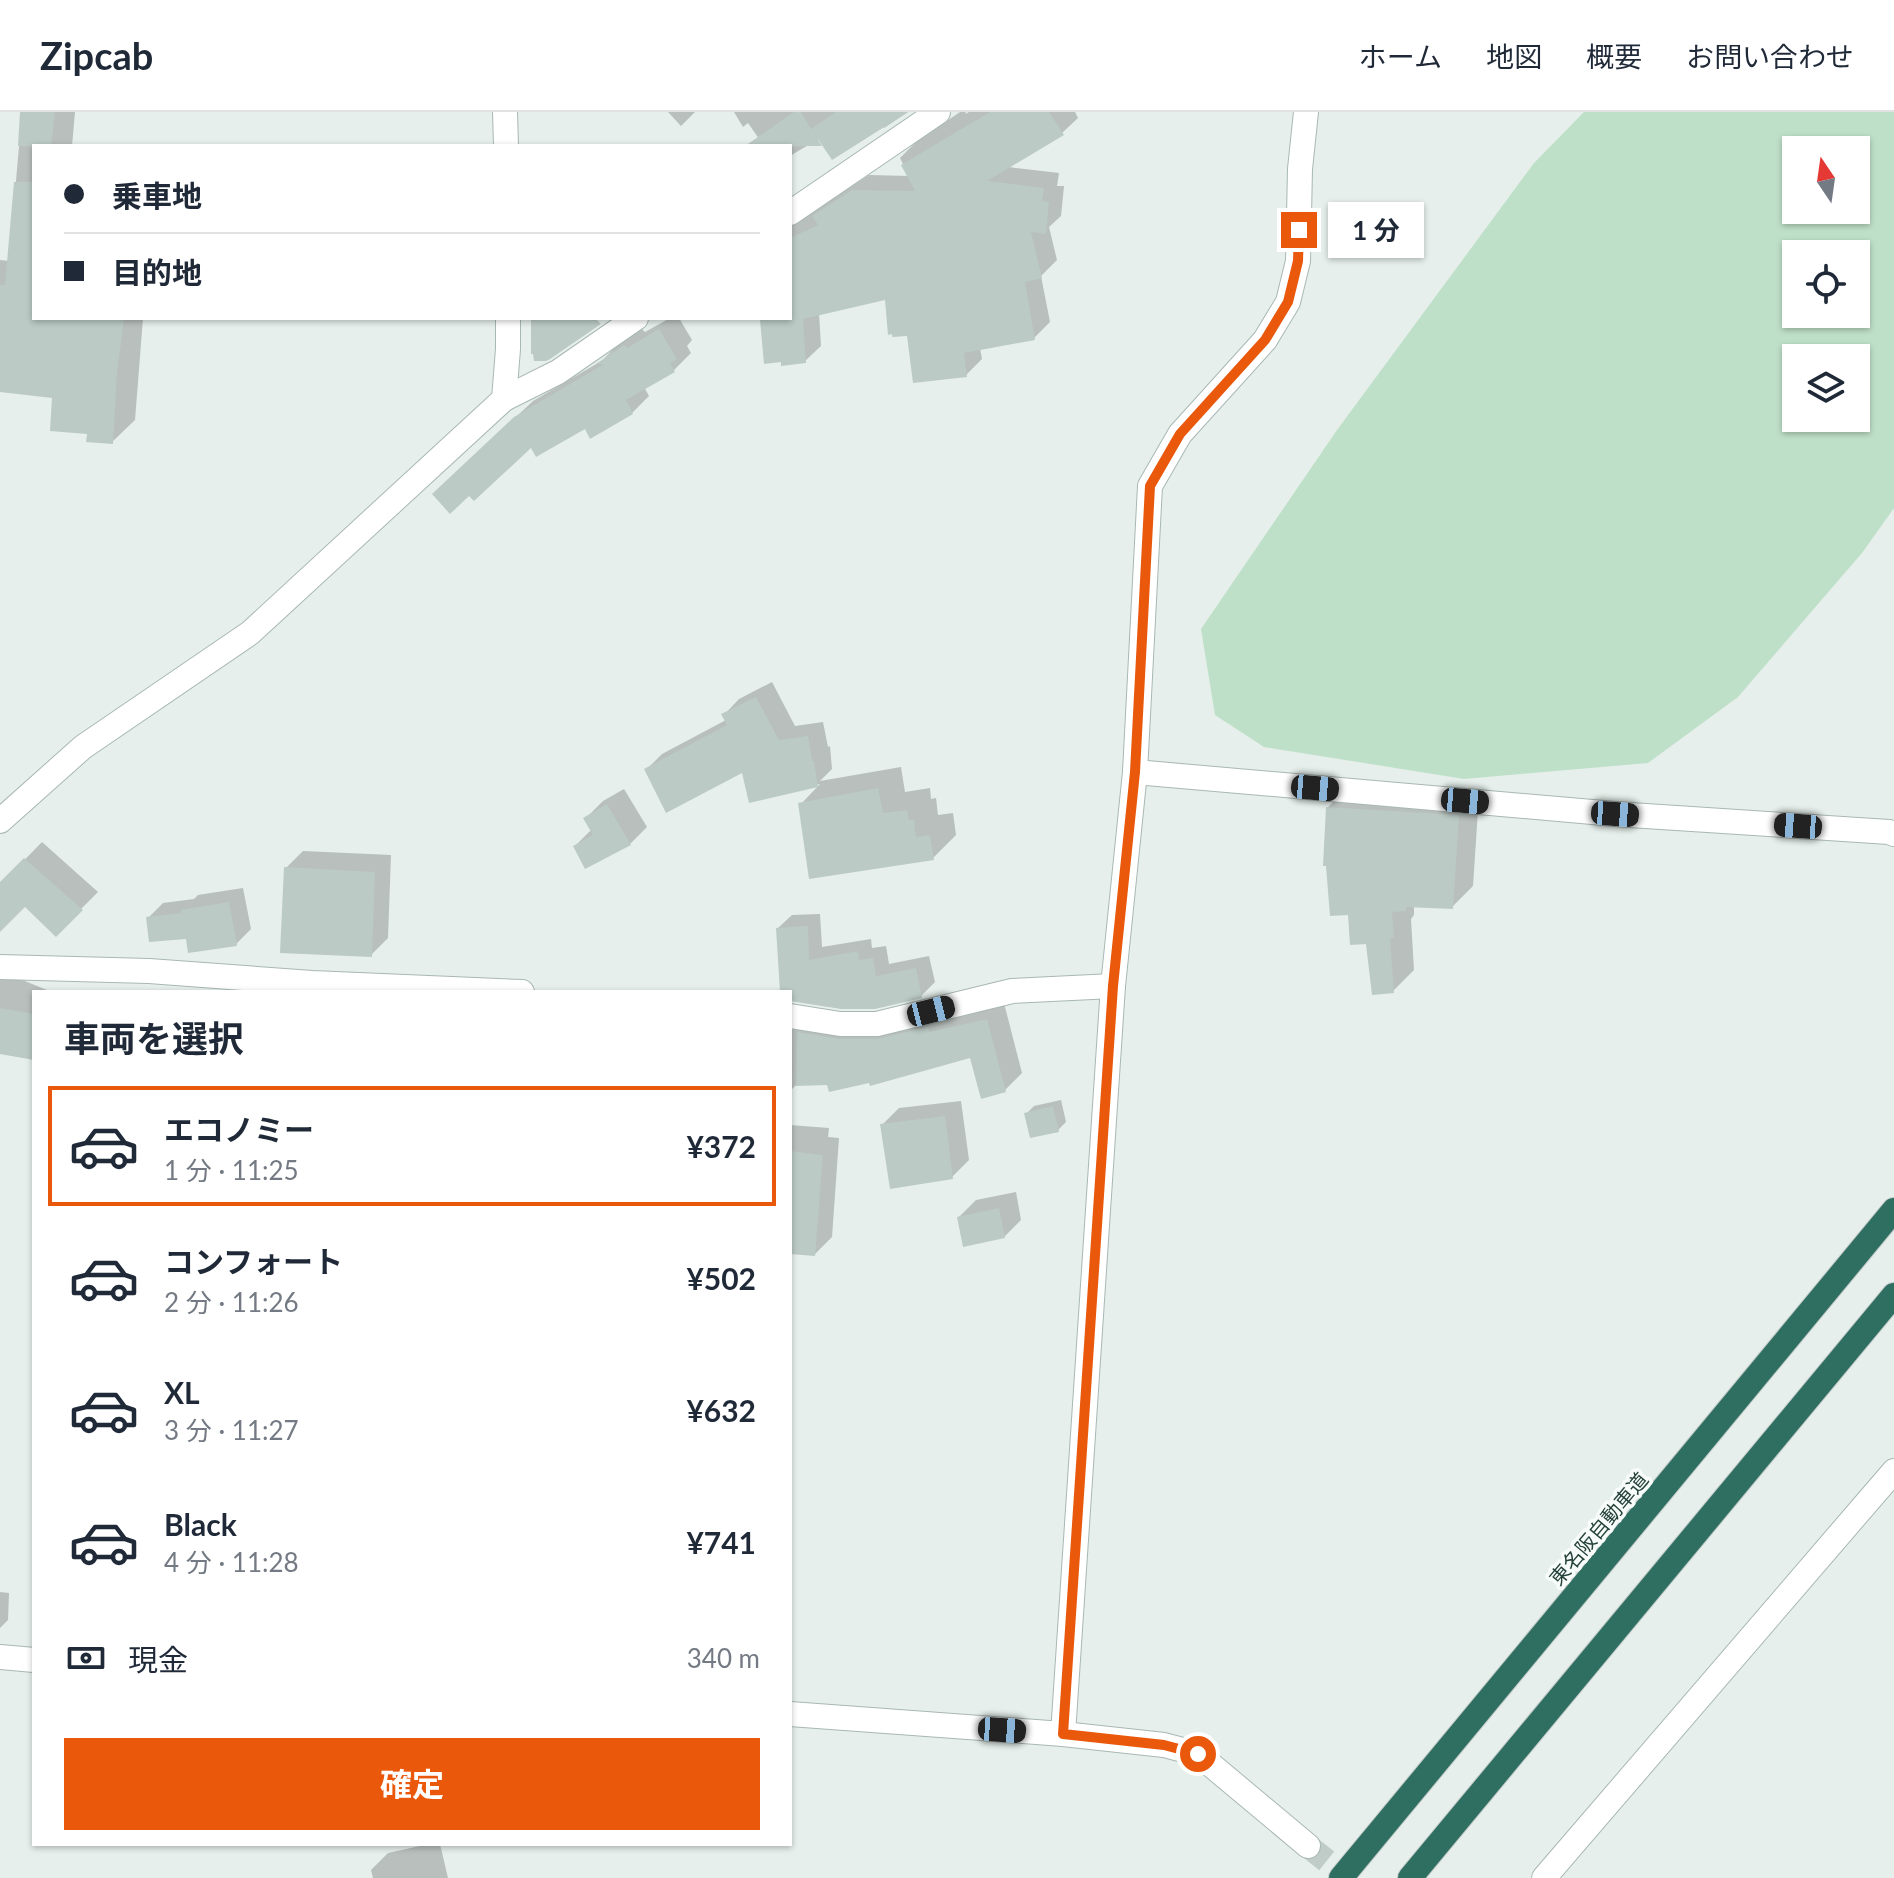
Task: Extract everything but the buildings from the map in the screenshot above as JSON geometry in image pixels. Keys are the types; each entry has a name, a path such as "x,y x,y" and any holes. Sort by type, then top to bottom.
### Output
{"highway":[{"name":"東名阪自動車道","path":"1341,1878 1894,1210"},
{"path":"1410,1878 1894,1295"}],"street":[{"path":"505,112 506,144"},
{"path":"792,212 938,112"},
{"path":"1063,1734 1113,986 1135,772 1150,486 1180,434 1265,340 1288,302 1298,261 1300,169 1306,112"},
{"path":"504,399 508,320"},
{"path":"0,821 83,747 250,633 504,399 558,372 633,320"},
{"path":"1135,772 1615,814 1894,834"},
{"path":"0,967 149,971 312,983 475,990"},
{"path":"792,1016 840,1024 877,1024 1012,991 1113,986"},
{"path":"1544,1878 1894,1471"},
{"path":"0,1657 32,1660"},
{"path":"792,1714 1063,1734 1164,1745 1198,1754 1308,1846"}],"green space":[{"path":"1584,112 1894,112 1894,508 1862,553 1738,697 1648,763 1464,779 1264,747 1215,715 1201,629 1337,430 1534,163"}],"tunnel":[{"path":"1308,1846 1348,1878"}],"route":[{"path":"1198,1754 1164,1745 1063,1734 1113,986 1135,772 1150,486 1180,434 1265,340 1288,302 1298,261 1299,230"}]}
